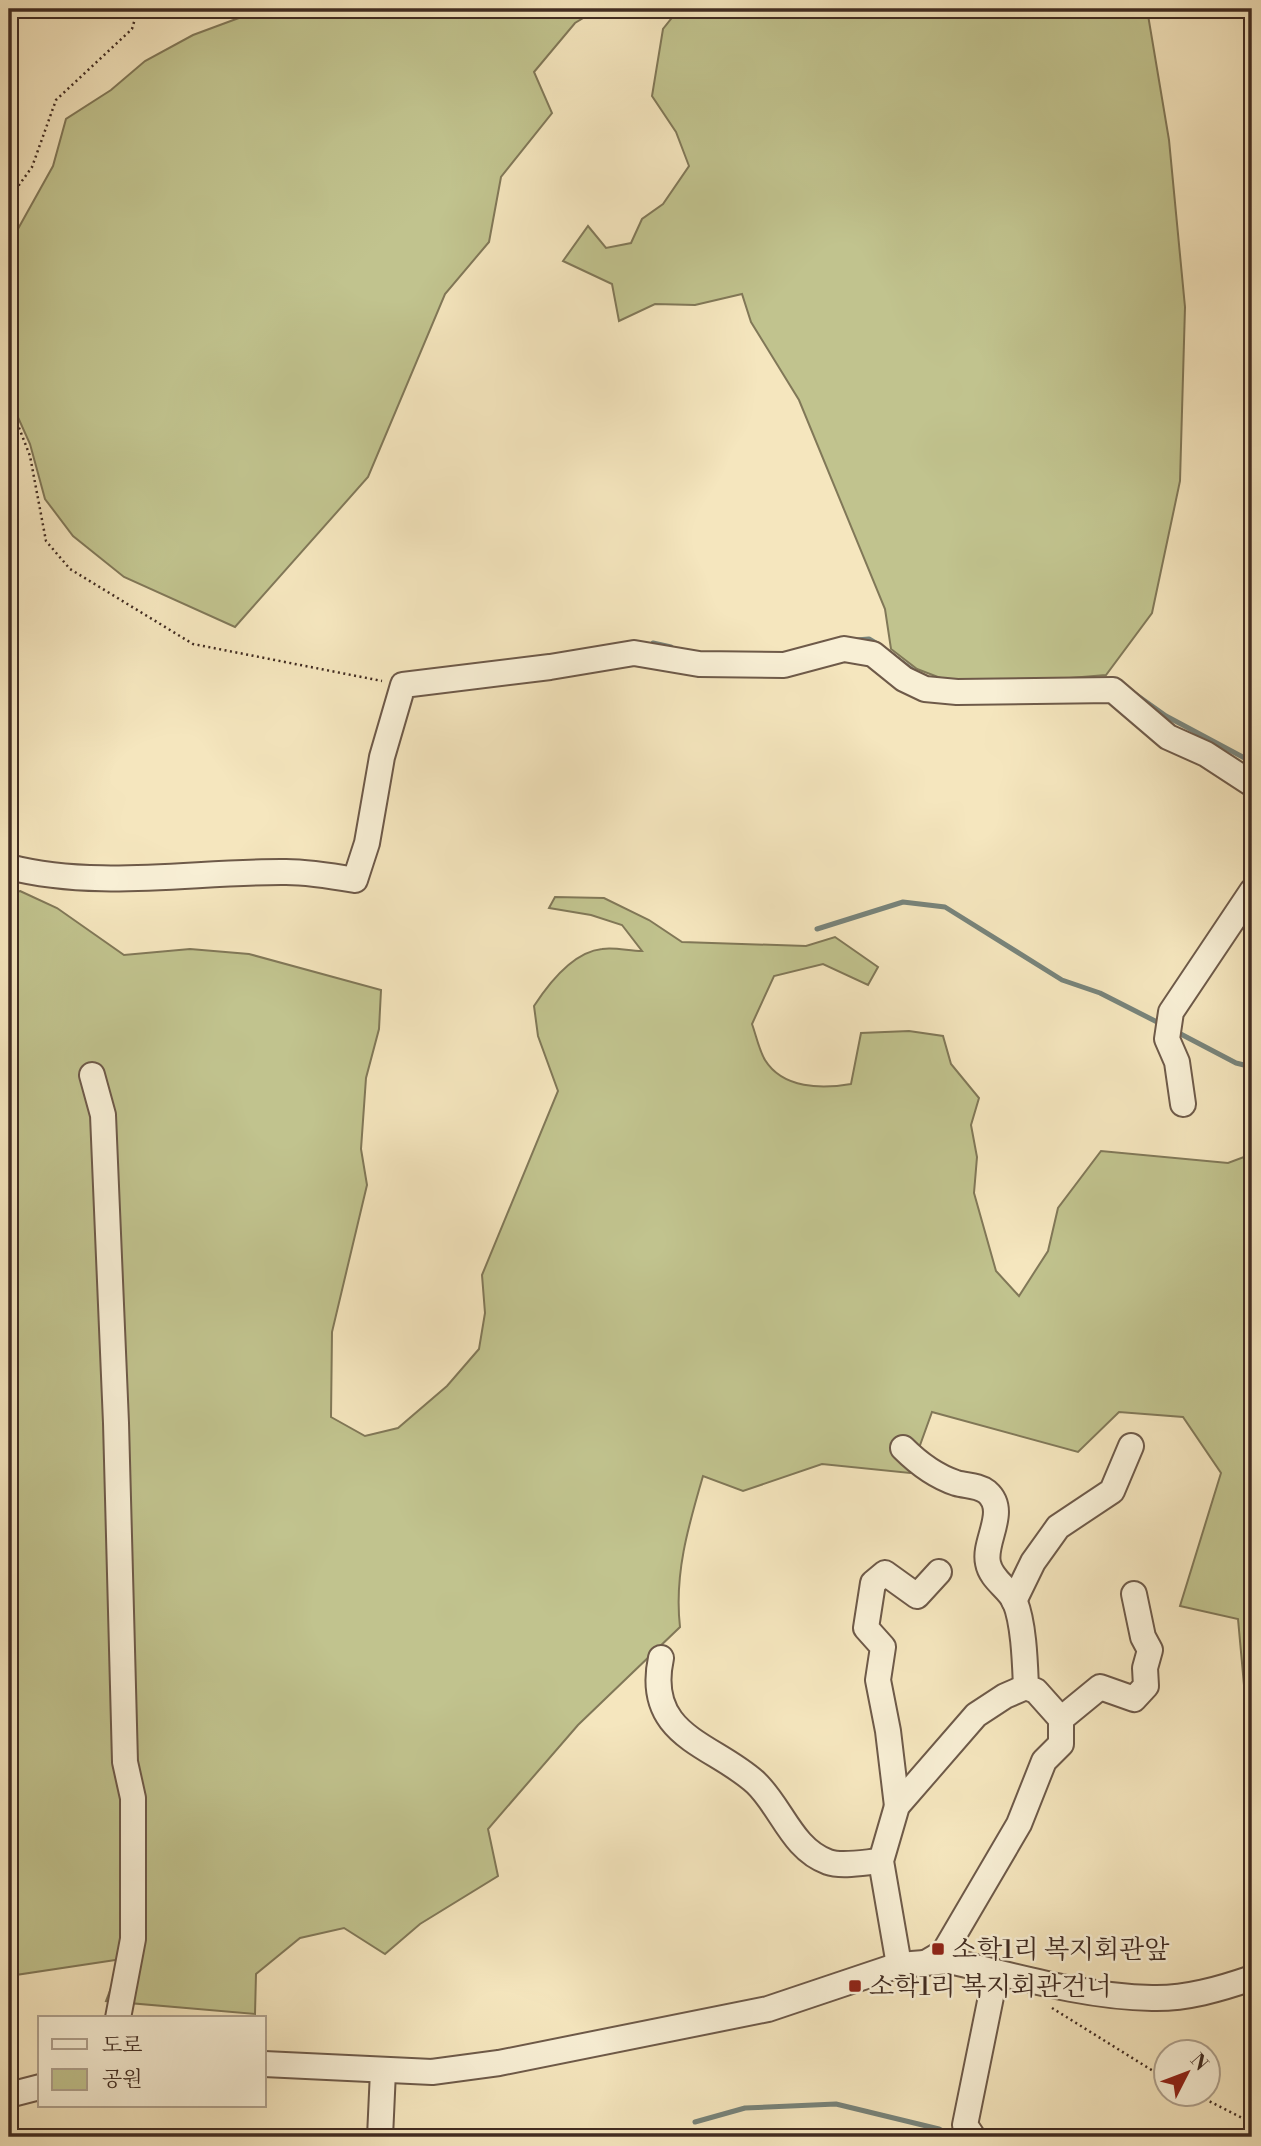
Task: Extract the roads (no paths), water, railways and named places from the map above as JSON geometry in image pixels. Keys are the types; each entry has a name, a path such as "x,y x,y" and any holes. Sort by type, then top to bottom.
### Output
{"street":[{"path":"9,867 28,872 104,877 286,872 355,880 367,844 382,757 403,685 550,667 634,653 699,664 784,665 844,649 873,654 904,679 925,689 957,692 1113,690 1168,737 1206,754 1252,784"},
{"path":"1183,1104 1177,1062 1167,1039 1171,1012 1252,891"},
{"path":"92,1075 103,1115 116,1423 125,1762 133,1798 133,1939 118,2016"},
{"path":"1014,1601 1033,1562 1058,1527 1112,1491 1131,1446"},
{"path":"903,1448 922,1466 956,1483 986,1491 995,1502 995,1524 987,1562 995,1579 1014,1601 1025,1663 1026,1688"},
{"path":"899,1965 881,1861 897,1806 888,1731 878,1680 883,1647 866,1628 873,1583 884,1573 917,1596 939,1572"},
{"path":"1061,1719 1100,1687 1133,1699 1146,1686 1145,1668 1150,1650 1143,1637 1134,1594"},
{"path":"661,1658 656,1679 659,1695 666,1710 688,1740 757,1784 811,1853 830,1863 881,1861"},
{"path":"897,1806 976,1715 1005,1696 1026,1688 1036,1691 1061,1719 1061,1744 1044,1761 1019,1824 944,1952 927,1962"},
{"path":"266,2064 432,2072 499,2063 768,2009 899,1965 927,1962 950,1961 1111,1996 1154,1998 1188,1995 1252,1978"},
{"path":"973,2137 965,2125 996,1972"},
{"path":"380,2137 383,2071"},
{"path":"9,2095 38,2088"}],"waterway":[{"path":"856,640 869,639 879,645"},
{"path":"653,643 671,647"},
{"path":"887,651 915,672"},
{"path":"1121,684 1166,716 1252,762"},
{"path":"817,929 903,902 945,907 1062,980 1100,993 1163,1025"},
{"path":"1175,1031 1236,1063 1252,1067"},
{"path":"695,2122 745,2108 836,2104 939,2129 953,2137"}],"place":[{"name":"소학1리 복지회관앞","path":"938,1949"},
{"name":"소학1리 복지회관건너","path":"855,1986"}]}
